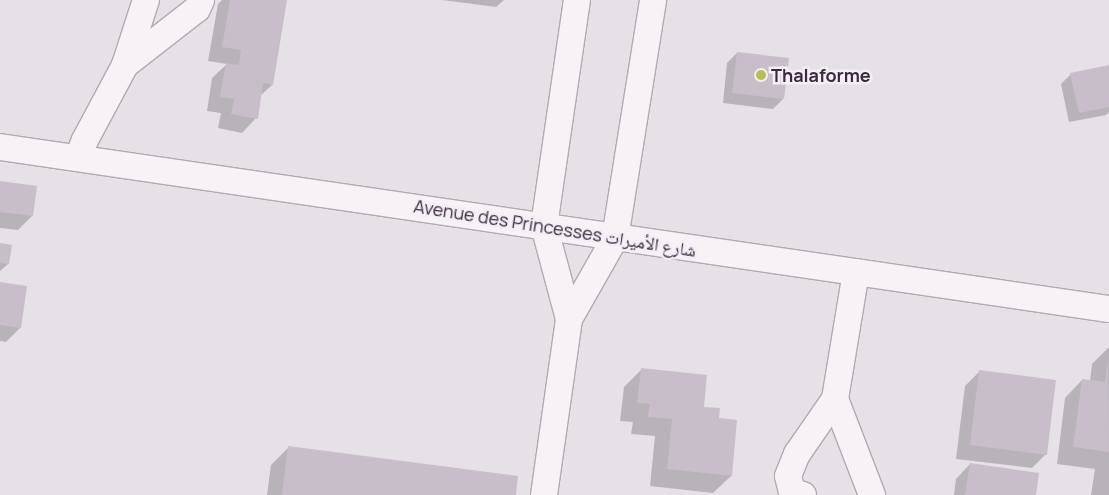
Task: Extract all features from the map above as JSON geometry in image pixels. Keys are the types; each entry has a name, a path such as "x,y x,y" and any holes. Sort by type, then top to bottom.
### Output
{"street":[{"path":"124,65 167,34 197,9 201,0"},
{"path":"569,319 544,226 577,0"},
{"path":"544,495 569,319 615,238 653,0"},
{"path":"78,158 85,140 124,65 142,10 167,34"},
{"name":"Avenue des Princesses شارع الأميرات","path":"0,147 1109,309"},
{"path":"803,495 792,492 788,476 797,454 835,399 856,272"},
{"path":"835,399 870,494"}],"building":[{"path":"230,0 287,0 273,85 263,83 258,119 231,114 234,99 220,97 226,63 239,65 241,50 222,47"},
{"name":"Thalaforme","path":"737,52 789,58 784,99 732,93"},
{"path":"1109,65 1109,107 1079,113 1070,73"},
{"path":"0,181 37,186 33,216 0,212"},
{"path":"0,243 12,245 9,264 0,263"},
{"path":"0,282 27,286 21,328 0,325"},
{"path":"1108,358 1109,452 1073,447 1082,379 1105,382"},
{"path":"641,368 707,375 704,407 720,408 719,418 737,420 732,476 667,469 672,419 648,417 650,404 637,403"},
{"path":"979,370 1056,380 1047,455 970,445"},
{"path":"288,446 518,476 516,495 282,495"},
{"path":"970,463 1039,473 1036,495 965,495"}],"place":[{"name":"Thalaforme","path":"761,75"}]}
